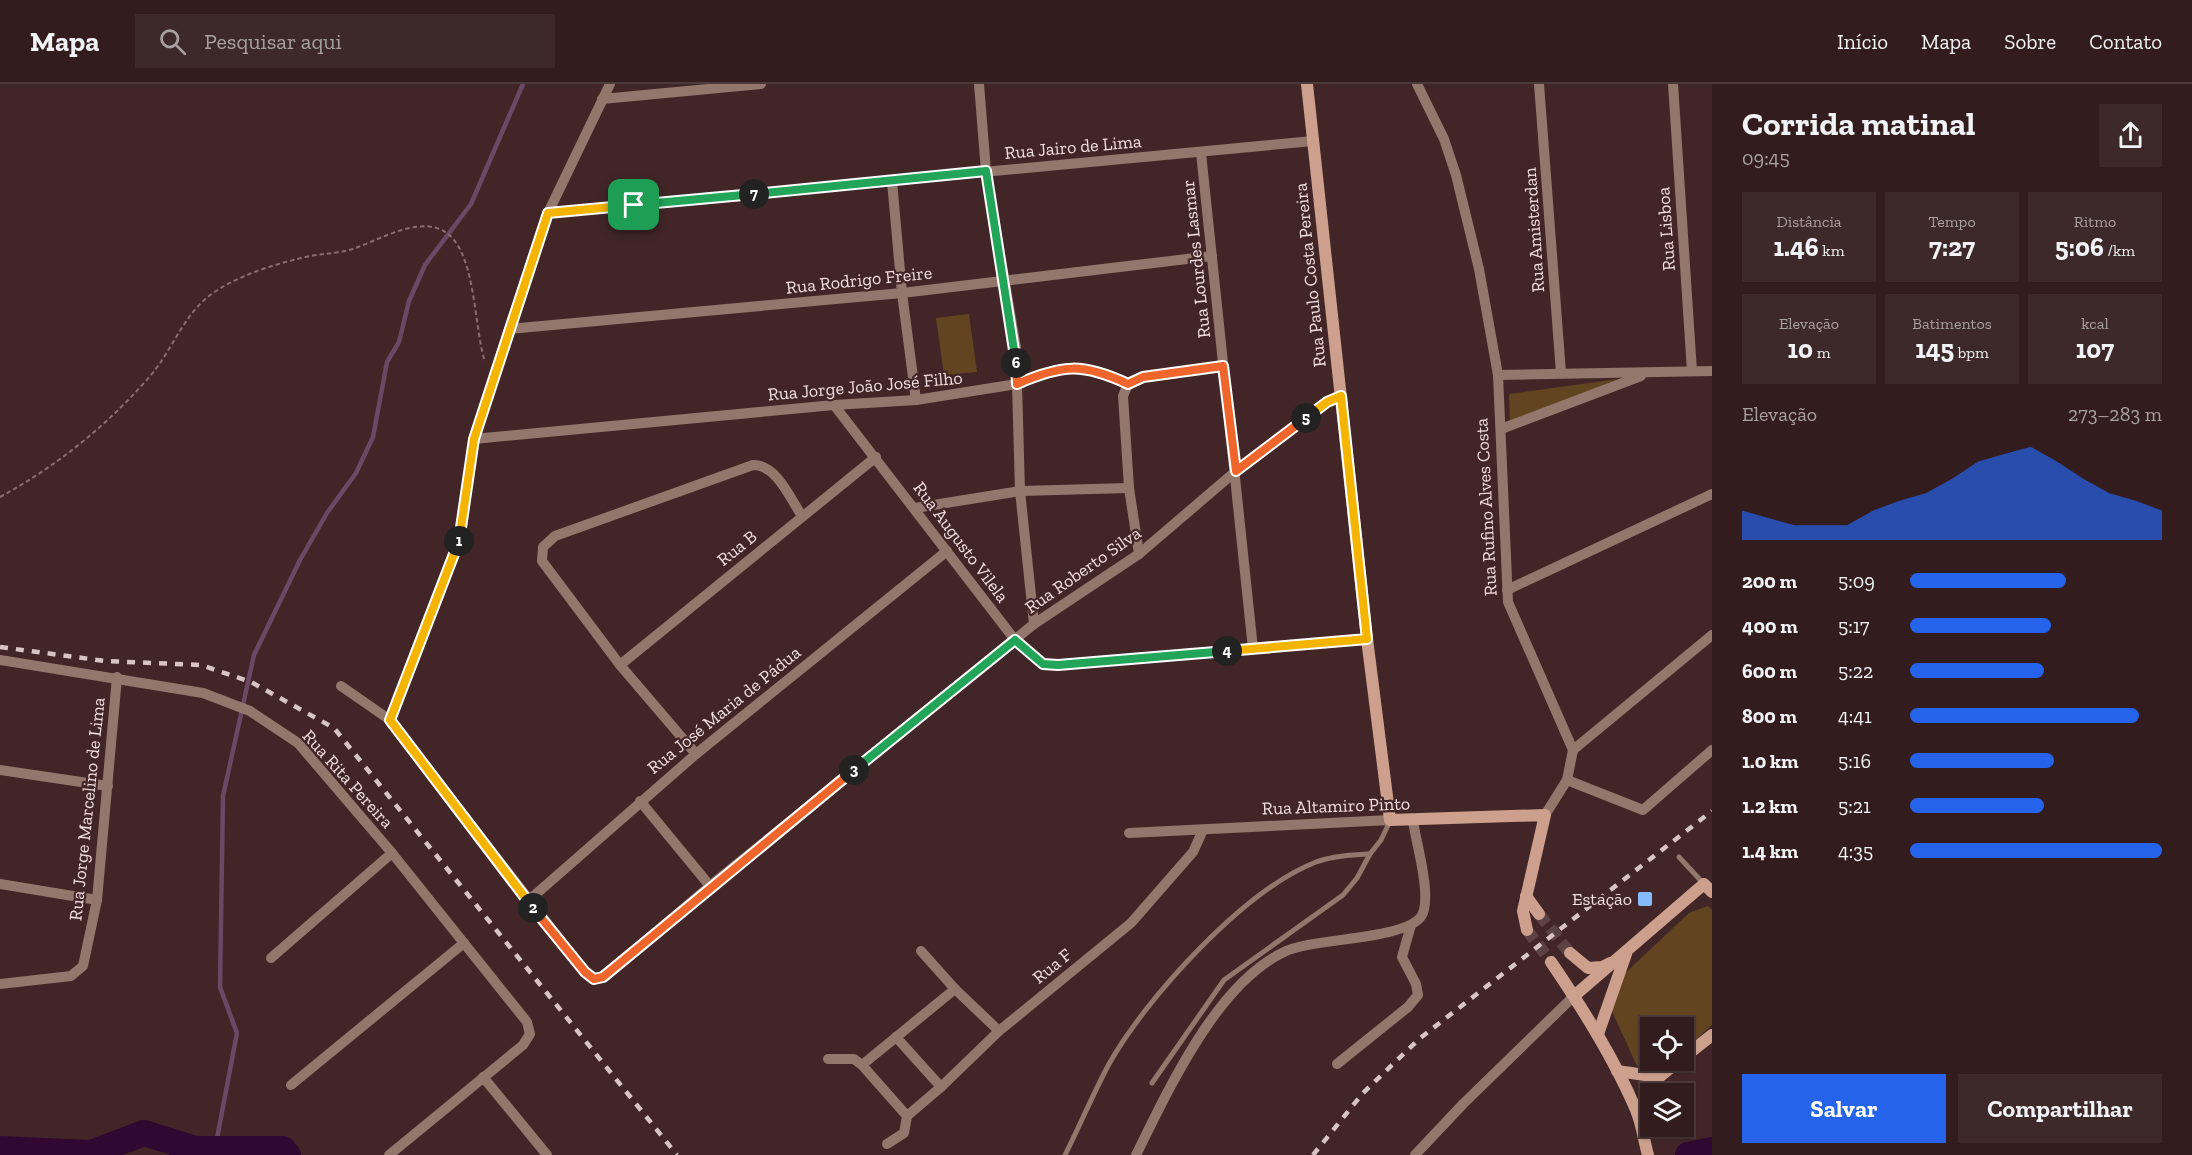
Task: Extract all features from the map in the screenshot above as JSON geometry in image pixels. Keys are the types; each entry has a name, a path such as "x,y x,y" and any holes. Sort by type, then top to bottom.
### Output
{"street":[{"path":"461,535 474,439 509,329 548,213 610,84"},
{"path":"602,99 761,84"},
{"path":"979,84 986,171 1016,348 1020,491 1034,624"},
{"name":"Rua Paulo Costa Pereira","path":"1307,84 1367,639 1390,820"},
{"name":"Rua Rufino Alves Costa","path":"1417,84 1444,138 1456,175 1479,269 1498,375 1507,590 1512,616 1573,750"},
{"name":"Rua Amisterdan","path":"1539,84 1561,373"},
{"name":"Rua Lisboa","path":"1673,84 1692,371"},
{"name":"Rua Jairo de Lima","path":"548,213 1313,141"},
{"name":"Rua Lourdes Lasmar","path":"1201,153 1253,649"},
{"path":"892,181 902,293 916,400"},
{"name":"Rua Rodrigo Freire","path":"509,329 902,293 1212,256"},
{"path":"1139,554 1129,488 1123,396 1128,384 1143,377 1223,366"},
{"name":"Rua Jorge João José Filho","path":"474,439 834,405 916,400 1017,384 1041,374 1081,368 1098,370 1128,384"},
{"path":"1498,375 1712,371"},
{"path":"1500,429 1647,374"},
{"name":"Rua Roberto Silva","path":"528,901 585,972 594,979 603,977 710,886 1034,624 1139,554 1236,471 1327,402 1341,396"},
{"name":"Rua Augusto Vilela","path":"834,405 1015,640 1043,664 1058,665 1367,639"},
{"name":"Rua B","path":"620,665 876,458"},
{"path":"696,754 620,665 542,561 543,547 555,536 753,465 762,465 771,470 802,516"},
{"path":"915,508 1020,491 1129,488"},
{"path":"1507,590 1712,495"},
{"name":"Rua José Maria de Pádua","path":"528,901 696,754 946,551"},
{"path":"1527,930 1523,911 1545,815 1567,780 1573,750 1712,635"},
{"name":"Rua Rita Pereira","path":"0,660 117,677 203,693 250,711 298,743 392,853 527,1022 530,1034 523,1045 483,1077"},
{"name":"Rua Jorge Marcelino de Lima","path":"0,984 71,976 83,966 97,900 117,677"},
{"path":"341,686 390,720 528,901"},
{"path":"1567,780 1643,810 1712,750"},
{"path":"0,770 108,786"},
{"path":"640,801 710,886"},
{"name":"Rua Altamiro Pinto","path":"1129,834 1390,820 1545,815"},
{"path":"1136,1155 1174,1078 1230,994 1252,974 1284,951 1411,925 1420,919 1427,904 1413,821"},
{"name":"Rua F","path":"887,1144 904,1133 907,1116 999,1031 1131,923 1193,852 1203,830"},
{"path":"271,958 392,853"},
{"path":"0,884 97,900"},
{"path":"1415,1155 1504,1063 1574,996 1708,888"},
{"path":"1526,896 1539,914"},
{"path":"1337,1064 1408,1006 1418,994 1416,984 1402,957 1411,925"},
{"path":"291,1085 464,943"},
{"path":"921,951 955,989 999,1031"},
{"path":"1570,953 1578,962 1596,968 1626,953"},
{"path":"1598,1034 1626,953"},
{"path":"1551,962 1598,1034 1617,1071 1637,1112 1648,1155"},
{"path":"862,1065 955,989"},
{"path":"1694,1049 1712,1035"},
{"path":"896,1037 941,1087"},
{"path":"828,1059 854,1059 907,1116"},
{"path":"1617,1071 1659,1077"},
{"path":"1637,1112 1659,1077 1666,1071"},
{"path":"395,1153 483,1077 547,1155"}],"lane":[{"path":"1152,1083 1224,980 1344,895 1357,878 1370,854 1382,840 1390,820"},
{"path":"1065,1155 1110,1063 1174,975 1217,932 1273,886 1316,862 1370,854"},
{"path":"1679,857 1708,888"}],"path":[{"path":"0,497 72,452 102,424 152,374 194,310 210,295 232,280 256,270 307,256 348,250 414,226 435,227 448,233 460,247 473,302 478,340 485,363"},
{"path":"390,720 461,535"}],"shaded area":[{"path":"969,314 977,372 944,375 936,318"},
{"path":"1618,379 1510,423 1509,394"},
{"path":"1708,906 1712,910 1712,1025 1694,1041 1694,1017 1640,1017 1640,1066 1637,1066 1611,1009 1620,978 1689,913"}],"waterway":[{"path":"215,1149 237,1033 220,987 223,796 254,655 300,560 327,513 356,473 373,437 387,362 399,342 409,301 425,265 471,204 523,84"},
{"path":"0,1149 91,1153 144,1133 195,1149 283,1149 288,1155"},
{"path":"1688,1155 1712,1150"}],"tunnel":[{"path":"1539,914 1570,953"},
{"path":"1527,930 1551,962"}],"railway":[{"path":"0,647 105,661 201,665 251,682 334,728 677,1155"},
{"path":"1313,1155 1363,1093 1419,1039 1712,811"}],"place":[{"name":"Estação","path":"1645,899"}],"route":[{"path":"986,171 1016,348 1017,384 1061,369 1098,370 1128,384 1143,377 1223,366 1236,471 1327,402 1341,396 1367,639 1058,665 1043,664 1015,640 710,886 603,977 594,979 585,972 528,901 390,720 461,535 474,439 493,388 509,329 548,213 634,205 986,171"}]}
